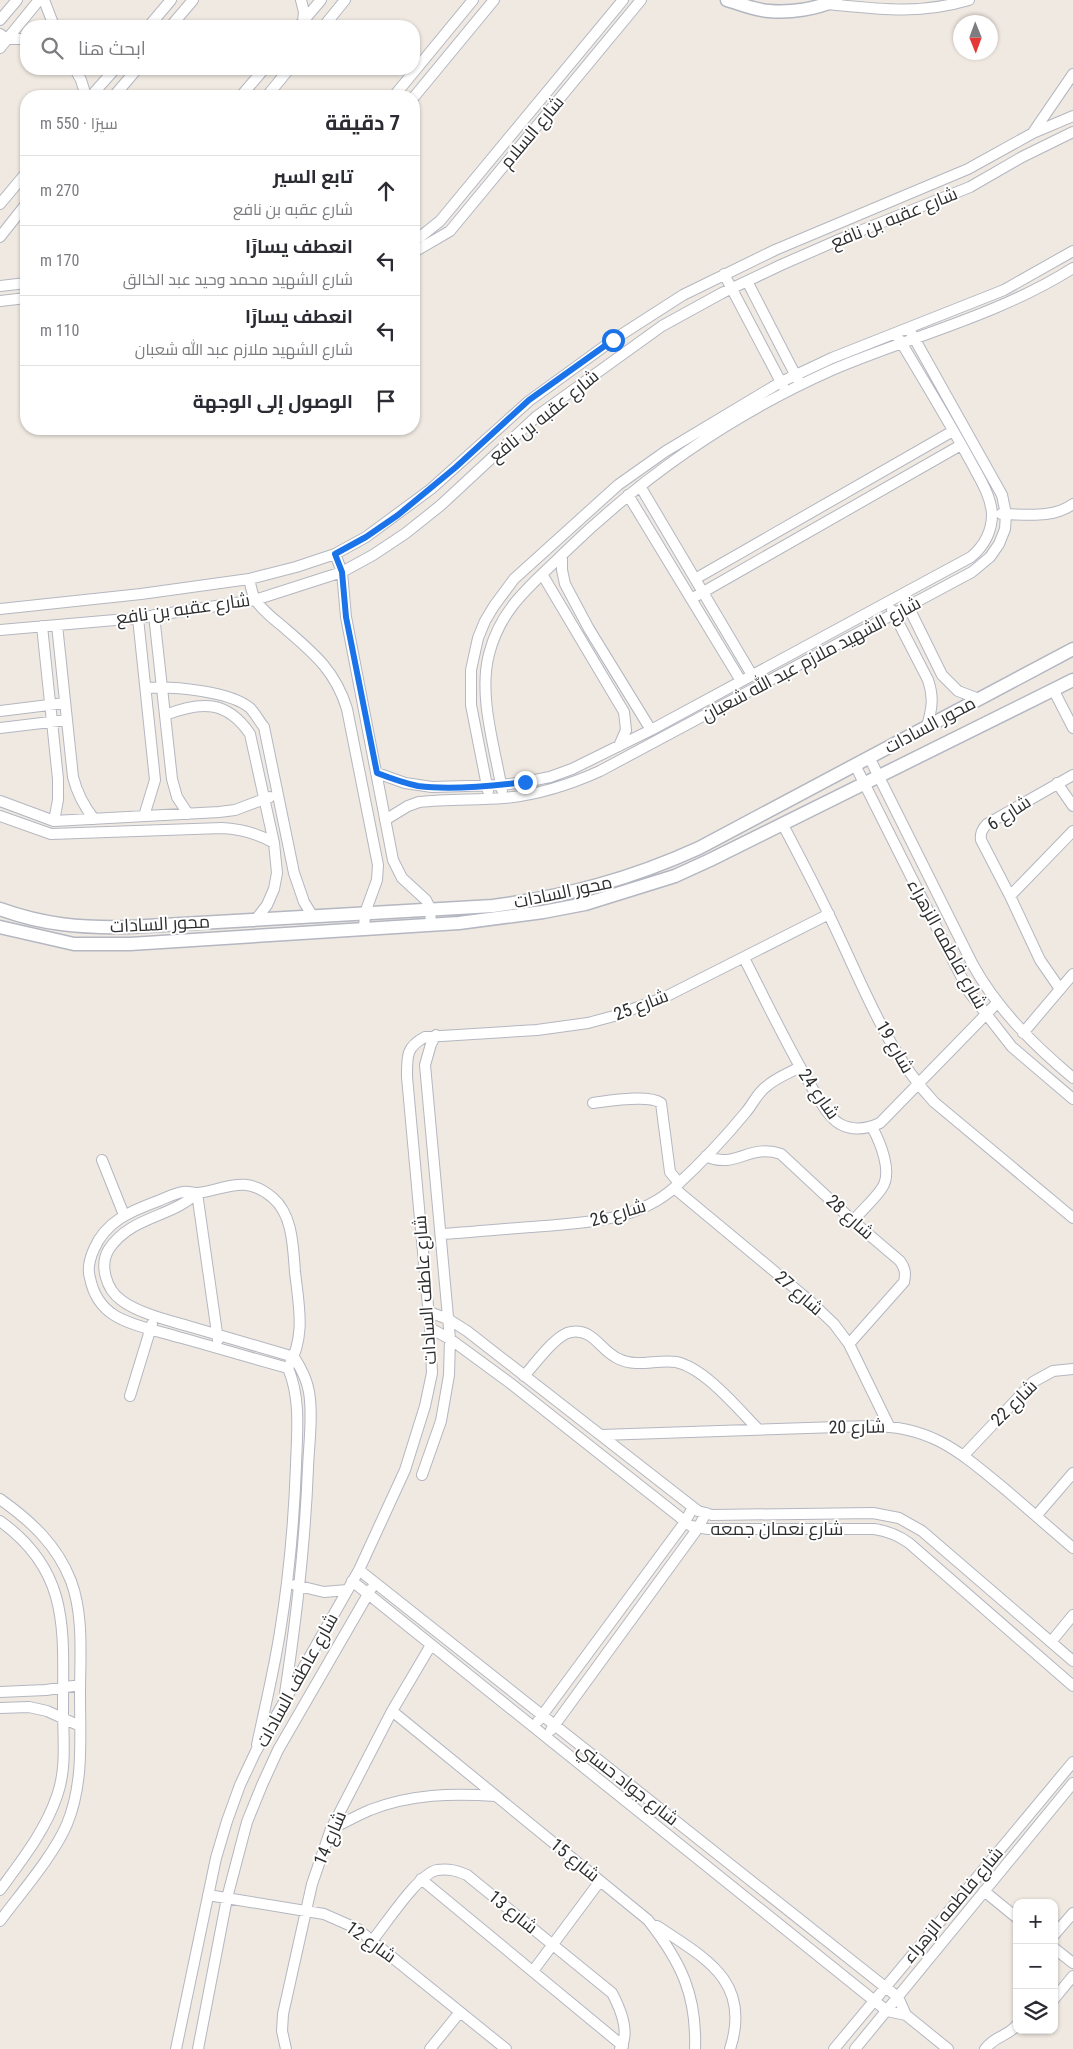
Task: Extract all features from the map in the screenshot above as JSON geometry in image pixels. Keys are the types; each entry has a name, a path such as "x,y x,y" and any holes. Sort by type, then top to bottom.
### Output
{"street":[{"path":"0,20 17,0"},
{"path":"20,20 39,0"},
{"path":"44,0 52,20"},
{"path":"154,20 170,0"},
{"path":"177,20 193,0"},
{"path":"301,0 304,12 302,20"},
{"path":"304,20 321,0"},
{"path":"329,20 345,0"},
{"path":"420,64 473,0"},
{"path":"420,90 494,0"},
{"name":"شارع السلام","path":"420,235 440,221 623,0"},
{"name":"شارع السلام","path":"420,248 450,231 641,0"},
{"path":"727,0 769,11 800,10 831,2 889,10 919,10 969,0"},
{"path":"0,48 4,37 20,20"},
{"path":"4,37 20,38"},
{"path":"1033,132 1073,74"},
{"path":"78,75 84,90"},
{"path":"97,90 110,75"},
{"path":"119,90 132,75"},
{"path":"246,90 259,75"},
{"path":"272,90 284,75"},
{"path":"399,90 411,75"},
{"name":"شارع عقبه بن نافع","path":"0,609 141,594 249,579 296,567 335,554 366,537 398,515 450,473 529,400 613,340 683,295 775,250 968,169 1033,132 1073,116"},
{"path":"523,123 533,131"},
{"name":"شارع عقبه بن نافع","path":"0,630 138,618 255,600 342,572 406,532 440,505 537,416 622,353 683,313 782,264 845,237 946,198 1073,132"},
{"path":"0,204 20,180"},
{"path":"0,236 20,211"},
{"path":"775,250 782,264"},
{"path":"489,799 471,705 471,670 478,638 494,606 514,579 618,485 666,451 794,374 1004,290 1073,251"},
{"path":"503,798 485,688 488,656 498,627 526,589 594,524 628,494 709,437 786,392 834,370 974,317 1073,268"},
{"path":"724,274 786,392"},
{"path":"747,281 801,385"},
{"path":"2,283 20,283"},
{"path":"0,301 20,299"},
{"name":"شارع الشهيد ملازم عبد الله شعبان","path":"386,820 408,806 419,802 503,798 554,790 600,771 909,607 972,572 990,557 1002,537 1006,514 1005,504 998,487 909,329"},
{"name":"شارع الشهيد ملازم عبد الله شعبان","path":"377,773 418,786 487,786 550,777 572,769 651,730 971,557 978,551 989,534 992,513 987,492 896,334"},
{"path":"695,579 953,431"},
{"path":"691,599 961,444"},
{"path":"640,486 752,675"},
{"path":"628,494 740,682"},
{"path":"992,513 1054,513 1073,504"},
{"path":"335,554 342,572 346,617 395,867 406,883 424,897 430,908 431,925"},
{"path":"562,555 562,570 565,584 589,629 651,730"},
{"path":"542,574 624,712 626,730 619,746"},
{"path":"249,579 255,600 267,614 321,661 333,675 342,692 378,865 377,880 365,914 364,930"},
{"path":"902,594 942,675 958,691 979,699"},
{"path":"888,602 932,691 933,703 927,726"},
{"path":"154,616 172,779 177,797 188,814"},
{"path":"138,618 155,780 144,816"},
{"path":"57,625 73,777 77,792 84,806 94,819"},
{"path":"42,626 58,779 58,800 54,821"},
{"name":"محور السادات","path":"0,908 28,919 61,925 129,927 257,918 365,914 430,908 493,906 543,899 619,880 699,848 1073,649"},
{"name":"محور السادات","path":"0,927 74,944 130,944 431,925 544,912 603,899 676,876 783,825 1073,680"},
{"path":"146,688 162,686 232,696 251,708 264,726 298,888 312,915"},
{"path":"1054,691 1073,728"},
{"path":"0,711 65,703"},
{"path":"165,715 180,710 211,706 227,710 241,720 250,734 274,843 278,872 274,889 267,905 257,918"},
{"path":"0,728 67,720"},
{"name":"شارع فاطمه الزهراء","path":"869,757 973,965 998,1004 1023,1033 1073,1077"},
{"name":"شارع فاطمه الزهراء","path":"855,765 964,984 986,1015 1027,1061 1073,1099"},
{"name":"شارع 6","path":"1060,990 1040,960 981,840 980,834 982,828 1073,775"},
{"path":"1057,784 1073,806"},
{"path":"0,802 54,821 235,810 264,798 278,795"},
{"path":"0,816 51,834 222,828 241,829 258,834 274,843"},
{"name":"شارع 19","path":"783,825 829,914 885,1034 917,1084 934,1102 1073,1218"},
{"path":"1010,896 1073,831"},
{"name":"شارع 25","path":"436,1035 536,1030 588,1023 622,1013 664,998 829,914"},
{"name":"شارع 24","path":"744,958 800,1067 833,1118 847,1127 864,1129 872,1127"},
{"path":"1023,1033 1073,974"},
{"path":"853,1221 883,1187 886,1178 880,1145 872,1127 880,1123 998,1004"},
{"name":"شارع عاطف السادات","path":"422,1475 441,1421 449,1375 450,1339 442,1234 425,1065 430,1044 436,1035"},
{"name":"شارع عاطف السادات","path":"176,2049 216,1858 227,1821 256,1753 359,1570 408,1462 426,1406 432,1373 430,1328 407,1061 408,1051 415,1042 425,1036 436,1035"},
{"name":"شارع 26","path":"442,1234 585,1223 633,1212 655,1202 677,1186 706,1156 746,1112 758,1094 767,1085 800,1067"},
{"path":"593,1103 644,1099 658,1100 662,1103 670,1172 677,1186"},
{"name":"شارع 28","path":"706,1156 721,1161 761,1150 781,1154 853,1221 900,1261 906,1275 904,1282 849,1344"},
{"path":"102,1160 124,1215"},
{"path":"256,1753 280,1633 294,1500 298,1413 297,1397 288,1368 294,1357 299,1340 300,1324 292,1238 286,1216 274,1198 255,1186 232,1184 197,1193 183,1192 124,1215 106,1228 90,1257 89,1274 93,1290 102,1305 115,1315 150,1329 288,1368"},
{"name":"شارع 27","path":"677,1186 817,1307 834,1324 849,1344 889,1426"},
{"path":"197,1193 187,1203 137,1223 126,1231 108,1251 104,1264 106,1278 111,1291 121,1301 154,1316 294,1357 304,1373 309,1392 310,1410 306,1502 300,1586 283,1706"},
{"path":"197,1193 219,1348"},
{"name":"شارع نعمان جمعه","path":"429,1312 448,1319 466,1331 693,1507 706,1514 886,1514 899,1518 922,1531 1073,1661"},
{"path":"130,1396 154,1316"},
{"name":"شارع نعمان جمعه","path":"430,1328 450,1339 510,1383 685,1522 698,1528 874,1529 886,1530 910,1543 1073,1686"},
{"path":"524,1376 561,1336 570,1332 580,1332 590,1335 610,1355 620,1360 631,1363 676,1362 689,1366 714,1386 758,1429"},
{"name":"شارع 22","path":"964,1455 1033,1382 1053,1371 1073,1370"},
{"path":"432,1373 449,1375"},
{"name":"شارع 20","path":"601,1434 889,1426 921,1433 950,1446 964,1455 1073,1548"},
{"path":"1036,1516 1073,1473"},
{"path":"0,1500 21,1514 42,1534 58,1556 71,1582 78,1609 80,1637 80,1726 76,1799 66,1826 52,1851 0,1921"},
{"path":"533,1726 685,1522 693,1507"},
{"path":"546,1736 698,1528 706,1514"},
{"path":"0,1521 27,1544 43,1564 54,1587 61,1611 64,1770 49,1818 37,1840 0,1890"},
{"name":"شارع جواد حسني","path":"359,1570 898,1997"},
{"name":"شارع عاطف السادات","path":"198,2049 227,1898 239,1850 262,1785 278,1750 375,1582"},
{"path":"286,1584 324,1592 350,1586"},
{"name":"شارع جواد حسني","path":"350,1586 368,1594 887,2010"},
{"path":"980,1605 981,1599 990,1589"},
{"path":"1051,1642 1073,1615"},
{"path":"1014,1635 1024,1619"},
{"name":"شارع 14","path":"286,2049 282,2031 283,2014 306,1911 321,1856 331,1829 392,1711 432,1645"},
{"path":"0,1692 80,1686"},
{"path":"0,1708 30,1707 47,1711 80,1726"},
{"name":"شارع 15","path":"392,1711 648,1920 672,1952 689,1990 694,2009 695,2049"},
{"name":"شارع فاطمه الزهراء","path":"834,2049 1073,1762"},
{"name":"شارع فاطمه الزهراء","path":"855,2049 1073,1783"},
{"path":"331,1829 370,1810 410,1798 453,1793 496,1796"},
{"name":"شارع 13","path":"421,1878 436,1870 452,1869 467,1875 612,1993 620,2010 624,2028 622,2047"},
{"path":"372,1941 421,1878 622,2047"},
{"path":"533,1971 600,1881"},
{"path":"984,1891 1013,1915"},
{"name":"شارع 12","path":"208,1895 324,1914 358,1929 506,2049"},
{"path":"1058,1930 1073,1913"},
{"path":"648,1920 704,1958 717,1970 727,1984 734,2000 736,2018 730,2049"},
{"path":"1058,1951 1073,1963"},
{"path":"1058,1994 1073,1976"},
{"path":"898,1997 906,2015"},
{"path":"887,2010 906,2015 948,2049"},
{"path":"430,2049 460,2012"},
{"path":"985,2049 994,2039 1008,2034 1013,2029"},
{"path":"201,2033 205,2049"}],"route":[{"path":"525,782 501,785 432,787 405,783 377,773 346,617 342,572 335,554 366,537 398,515 430,490 529,400 613,340"}]}
